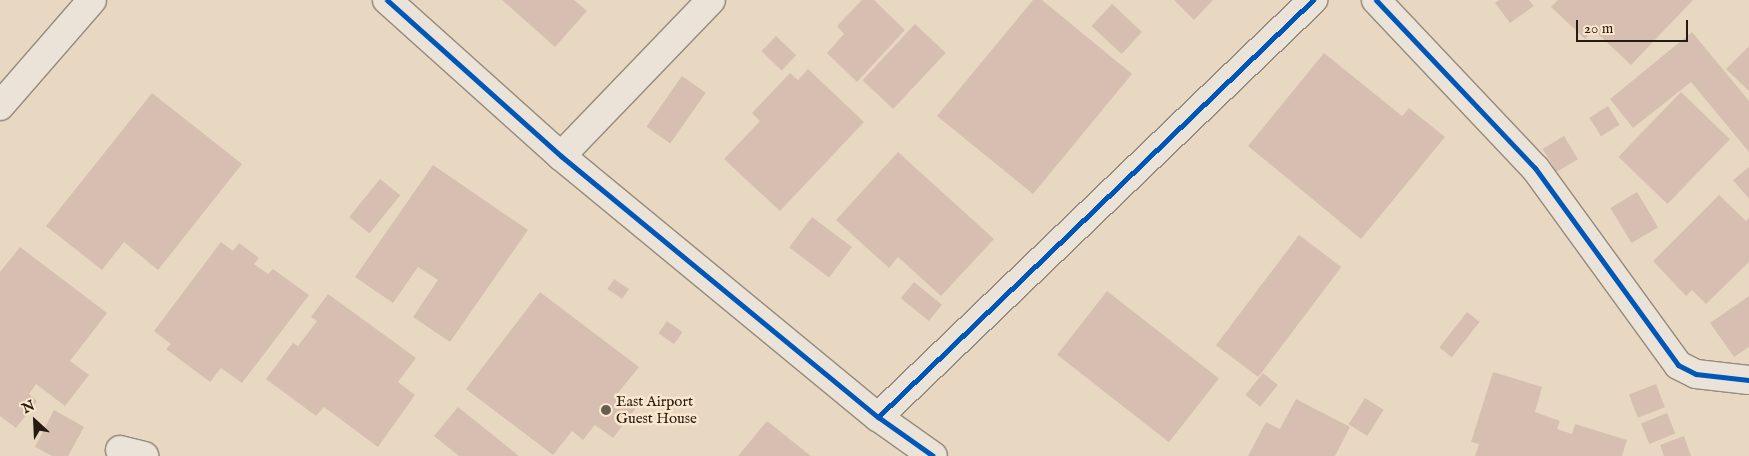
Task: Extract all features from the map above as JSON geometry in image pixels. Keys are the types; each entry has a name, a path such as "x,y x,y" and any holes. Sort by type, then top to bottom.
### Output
{"street":[{"path":"0,106 92,0"},
{"path":"387,0 561,156 878,417 933,456"},
{"path":"561,156 711,0"},
{"path":"878,417 1313,0"},
{"path":"1376,0 1535,168 1649,331 1678,365 1696,374 1749,380"}],"building":[{"path":"502,0 574,0 587,11 555,47"},
{"path":"862,0 874,0 905,30 857,82 827,53 844,34 837,26"},
{"path":"1033,0 1042,0 1132,74 1033,194 937,116"},
{"path":"1174,0 1213,0 1194,20"},
{"path":"1499,0 1529,0 1534,6 1510,23 1495,3"},
{"path":"1558,0 1693,0 1631,65 1594,30 1585,39 1551,7"},
{"path":"1112,4 1142,32 1122,54 1092,26"},
{"path":"915,24 946,53 893,109 862,80"},
{"path":"1692,32 1749,101 1749,152 1691,82 1633,128 1610,99"},
{"path":"776,36 796,55 782,71 761,51"},
{"path":"1749,46 1749,91 1726,69"},
{"path":"1324,53 1402,116 1409,108 1445,137 1361,239 1248,146"},
{"path":"808,69 864,122 780,211 724,159 760,121 752,113 790,73 798,80"},
{"path":"682,76 706,93 670,143 646,127"},
{"path":"1681,92 1730,139 1667,204 1618,157"},
{"path":"152,93 242,164 158,270 124,242 102,270 46,226"},
{"path":"1608,106 1620,125 1601,136 1589,118"},
{"path":"1564,136 1578,159 1556,172 1543,149"},
{"path":"898,152 994,239 941,296 898,257 889,268 836,220"},
{"path":"433,165 528,230 450,342 413,317 438,280 418,267 393,303 355,277"},
{"path":"1749,167 1749,199 1733,180"},
{"path":"380,179 400,195 369,233 349,217"},
{"path":"1637,192 1658,227 1632,243 1610,208"},
{"path":"1719,195 1746,221 1749,218 1749,262 1706,304 1692,290 1686,296 1653,261"},
{"path":"812,217 852,247 829,277 789,247"},
{"path":"1299,235 1341,267 1258,377 1216,345"},
{"path":"221,242 233,251 239,243 259,258 254,264 268,274 273,269 309,295 242,383 221,368 210,382 166,349 171,344 154,331"},
{"path":"20,247 107,313 70,361 89,375 65,406 36,384 29,394 37,401 16,428 0,416 0,272"},
{"path":"614,279 629,289 622,299 607,289"},
{"path":"914,282 942,305 929,321 901,298"},
{"path":"1107,291 1219,378 1169,442 1057,355"},
{"path":"540,292 639,367 617,394 636,408 613,438 595,425 583,440 572,431 553,455 466,389"},
{"path":"328,294 416,358 398,382 415,395 378,447 324,407 316,416 266,379 293,343 298,346 317,321 311,317"},
{"path":"1749,296 1749,347 1734,357 1710,323"},
{"path":"1467,312 1480,322 1452,357 1439,347"},
{"path":"667,321 683,332 674,344 658,333"},
{"path":"1493,372 1542,387 1535,412 1560,421 1557,429 1572,434 1575,424 1627,440 1622,456 1475,456 1479,444 1471,442"},
{"path":"1263,373 1278,385 1260,407 1245,395"},
{"path":"1656,384 1665,407 1638,418 1629,394"},
{"path":"1365,398 1384,410 1367,436 1349,424"},
{"path":"1296,399 1350,427 1335,456 1248,456 1266,422 1280,429"},
{"path":"458,407 519,456 459,456 434,436"},
{"path":"54,410 84,427 68,456 52,456 35,447"},
{"path":"1667,413 1675,433 1649,444 1641,423"},
{"path":"767,421 811,456 738,456"},
{"path":"1684,436 1691,456 1664,456 1660,445"}],"cycle path":[{"path":"387,0 561,156 878,417 933,456"},
{"path":"878,417 1313,0"},
{"path":"1376,0 1535,168 1678,365 1696,374 1749,380"}],"place":[{"name":"East Airport Guest House","path":"606,410"}]}
